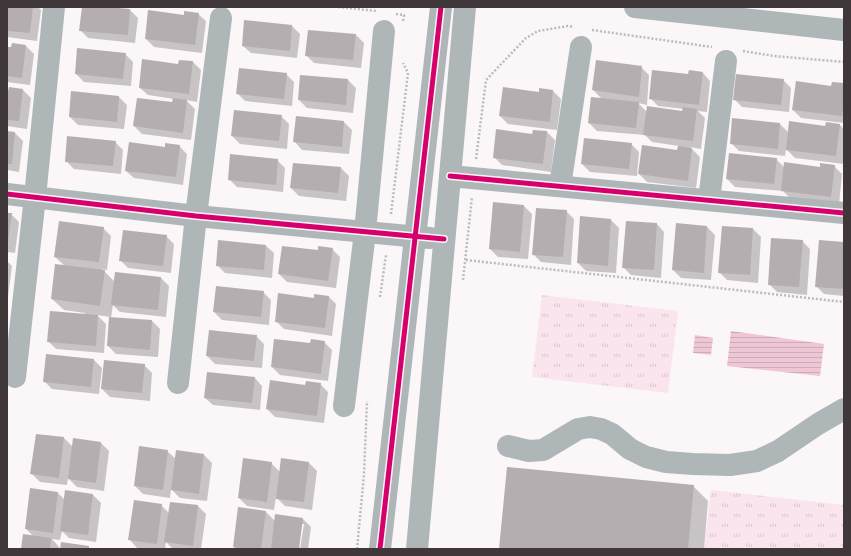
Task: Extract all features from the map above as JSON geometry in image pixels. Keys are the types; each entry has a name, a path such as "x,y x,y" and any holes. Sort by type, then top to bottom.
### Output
{"street":[{"path":"14,377 35,196 54,7"},
{"path":"380,549 441,7"},
{"path":"417,549 464,7"},
{"path":"635,7 745,13 844,30"},
{"path":"178,383 196,216 221,18"},
{"path":"344,406 365,232 384,31"},
{"path":"560,186 583,34"},
{"path":"709,200 728,53"},
{"path":"450,176 844,213"},
{"path":"7,194 35,196 196,216 444,239"},
{"path":"508,446 529,451 543,450 578,429 590,427 601,429 612,434 630,449 646,457 666,462 730,465 757,461 778,451 818,424 844,410"}],"path":[{"path":"486,80 526,38 538,31 568,26 583,34 728,53 844,62"},
{"path":"466,260 844,302"}],"green space":[{"path":"542,295 678,311 668,393 532,377"},
{"path":"711,490 844,505 844,549 704,549"}],"shaded area":[{"path":"731,331 824,344 820,376 727,366"},
{"path":"695,335 713,338 711,355 693,353"}],"building":[{"path":"7,7 33,7 30,33 7,31"},
{"path":"82,7 130,9 128,35 79,31"},
{"path":"148,10 184,15 184,11 199,13 195,45 145,39"},
{"path":"244,20 292,25 290,51 242,46"},
{"path":"308,30 356,34 353,60 305,56"},
{"path":"12,43 26,45 22,78 7,76 7,47 11,47"},
{"path":"77,48 126,53 123,79 75,74"},
{"path":"142,59 178,64 179,60 193,61 189,94 139,88"},
{"path":"596,60 642,66 639,97 592,90"},
{"path":"239,68 287,73 284,99 236,94"},
{"path":"652,70 688,74 689,70 703,72 699,105 649,99"},
{"path":"736,74 784,79 781,105 733,100"},
{"path":"300,75 348,79 346,105 298,100"},
{"path":"796,81 831,86 832,82 844,83 842,116 792,110"},
{"path":"9,87 23,89 19,121 7,120 7,91"},
{"path":"503,87 539,92 539,88 553,90 550,122 499,116"},
{"path":"71,91 119,96 117,122 69,117"},
{"path":"591,97 639,102 636,128 588,123"},
{"path":"137,98 172,102 173,98 187,100 183,133 133,126"},
{"path":"647,106 682,111 683,107 697,109 693,141 643,135"},
{"path":"234,110 282,115 279,141 231,136"},
{"path":"296,116 344,121 342,147 293,142"},
{"path":"732,118 780,123 778,149 730,144"},
{"path":"789,121 825,126 826,122 840,124 836,156 786,150"},
{"path":"496,129 532,134 533,130 547,131 543,164 493,158"},
{"path":"7,131 15,132 12,164 7,164"},
{"path":"67,136 116,141 113,166 65,162"},
{"path":"584,138 632,143 629,169 581,164"},
{"path":"129,142 165,147 165,143 180,145 176,177 125,171"},
{"path":"642,145 677,150 678,146 692,148 688,181 638,174"},
{"path":"729,153 777,158 774,184 726,179"},
{"path":"230,154 278,159 276,185 228,180"},
{"path":"784,162 820,167 820,163 835,165 831,197 781,191"},
{"path":"293,163 341,167 338,193 290,188"},
{"path":"493,202 524,205 520,252 489,249"},
{"path":"536,208 567,210 563,257 532,255"},
{"path":"7,213 12,213 8,241 7,241"},
{"path":"580,216 611,219 608,266 577,263"},
{"path":"59,221 104,227 99,262 54,257"},
{"path":"626,221 657,223 654,270 622,268"},
{"path":"676,223 707,226 704,273 672,270"},
{"path":"722,226 753,228 750,275 718,273"},
{"path":"123,230 167,235 163,266 119,261"},
{"path":"771,238 803,240 799,287 768,285"},
{"path":"218,240 266,245 264,270 216,266"},
{"path":"819,240 844,242 844,289 815,287"},
{"path":"282,246 318,250 318,246 333,248 328,281 278,274"},
{"path":"55,264 105,270 100,306 51,299"},
{"path":"115,272 161,277 158,310 111,305"},
{"path":"216,286 264,291 261,317 213,312"},
{"path":"278,293 314,298 314,294 329,296 325,328 275,322"},
{"path":"50,311 98,315 96,346 47,342"},
{"path":"109,317 152,320 150,350 107,346"},
{"path":"209,330 257,335 254,361 206,356"},
{"path":"274,339 310,343 311,339 325,341 321,374 271,367"},
{"path":"46,354 94,359 91,387 43,382"},
{"path":"104,360 145,364 142,393 101,389"},
{"path":"207,372 255,377 252,403 204,398"},
{"path":"270,380 305,385 306,381 321,383 317,416 266,409"},
{"path":"36,434 64,437 59,478 30,474"},
{"path":"73,438 101,442 96,483 68,479"},
{"path":"139,446 168,450 163,490 134,486"},
{"path":"176,450 204,454 199,494 171,490"},
{"path":"243,458 272,462 267,502 238,498"},
{"path":"281,458 309,462 304,502 276,499"},
{"path":"507,467 694,485 688,549 499,549"},
{"path":"30,488 58,492 53,533 25,529"},
{"path":"65,490 93,494 88,535 60,531"},
{"path":"134,500 162,504 157,544 128,540"},
{"path":"170,502 198,505 193,546 164,542"},
{"path":"238,507 266,511 261,549 233,547"},
{"path":"275,514 303,518 299,549 271,549"},
{"path":"23,534 51,538 50,549 21,549"},
{"path":"61,542 89,546 89,549 60,549"}],"cycle path":[{"path":"380,549 441,7"},
{"path":"450,176 844,213"},
{"path":"7,194 196,216 444,239"}]}
